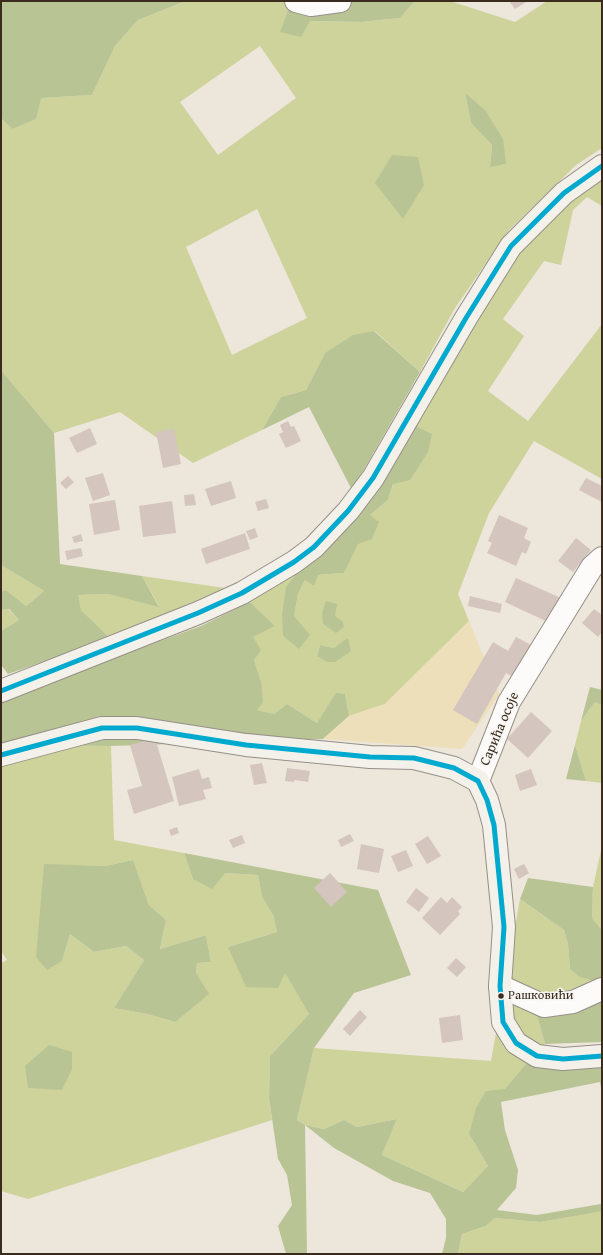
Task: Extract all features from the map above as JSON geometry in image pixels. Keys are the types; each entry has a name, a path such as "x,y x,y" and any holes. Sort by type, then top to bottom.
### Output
{"street":[{"path":"296,1 311,5 340,1"},
{"path":"1,691 198,613 242,593 294,562 314,547 348,512 373,478 462,324 511,246 564,193 602,166"},
{"name":"Сарића осоје","path":"602,558 592,567 509,702 478,781 487,800 494,825 504,927 500,986 503,1022 516,1043 537,1056 563,1059 602,1056"},
{"path":"1,755 102,728 137,728 246,745 370,757 414,758 454,768 478,781"},
{"path":"500,986 544,1006 573,1002 602,989"}],"green space":[{"path":"1,1 186,1 138,20 115,46 92,95 41,98 36,119 12,129 1,118"},
{"path":"186,1 285,1 288,11 310,21 361,22 400,18 415,1 450,1 515,22 547,1 602,1 602,148 576,165 508,231 455,308 420,372 375,331 325,353 306,390 281,397 262,430 193,463 120,412 54,433 1,370 1,118 12,129 40,98 92,95 115,46 138,20","holes":["260,46 296,98 218,155 180,102","465,93 506,164 490,166 492,145 471,123","257,209 307,318 232,355 186,247"]},
{"path":"285,1 415,1 400,18 361,22 310,21 301,37 280,32 288,11"},
{"path":"465,93 485,110 503,139 506,164 490,167 492,145 471,123"},
{"path":"392,155 418,157 424,185 403,219 375,183"},
{"path":"602,178 602,206 587,197 573,210 561,265 544,261 503,319 524,336 488,391 528,421 602,324 602,479 534,441 489,513 458,594 469,621 385,704 349,716 345,694 317,723 287,704 274,714 256,710 261,681 254,660 252,637 275,626 250,602 300,568 283,636 299,648 294,616 298,594 305,580 318,575 344,573 370,515 388,500 413,425 525,243 583,189","holes":["320,645 334,648 317,656"]},
{"path":"374,331 420,372 352,490 309,407 262,430 281,397 306,390 325,353 353,335"},
{"path":"1,370 54,433 60,564 142,576 159,607 108,594 78,595 81,610 110,638 8,674 1,665 1,631 19,620 9,609 1,610 1,592 6,590 26,606 44,591 1,565"},
{"path":"413,425 432,434 428,452 410,480 393,484 388,500 370,515 379,522 372,539 358,544 344,573 318,575 314,586 305,580 298,594 294,616 310,635 299,649 283,636 282,615 286,587"},
{"path":"1,565 44,591 26,606 6,590 1,592"},
{"path":"142,576 225,588 110,638 81,610 77,595 108,594 159,606"},
{"path":"326,601 337,604 335,616 343,622 344,627 336,633 323,624 322,613"},
{"path":"250,602 275,626 253,637 261,650 254,660 261,681 263,702 257,710 274,714 287,704 317,723 336,693 345,694 349,716 323,739 111,746 1,745 1,699 201,626"},
{"path":"8,609 19,620 1,631 1,610"},
{"path":"348,638 351,651 335,662 327,662 317,656 320,645 334,648"},
{"path":"590,687 602,690 602,705 595,702 581,721"},
{"path":"595,702 602,705 602,783 586,781 575,745 581,721"},
{"path":"1,745 111,746 114,840 184,853 193,879 225,873 258,875 262,897 273,915 277,932 228,947 285,972 309,1014 270,1056 269,1098 272,1120 28,1199 1,1191 1,963 7,960 1,951","holes":["133,860 149,905 166,920 160,949 206,935 211,962 197,963 196,973 175,1022 147,1014 114,1008 144,960 126,946 94,952 70,934 62,961 45,865 105,866"]},
{"path":"575,745 586,781 566,779"},
{"path":"602,846 602,930 592,918 593,887"},
{"path":"184,853 378,890 411,975 354,993 314,1048 297,1120 305,1125 307,1254 286,1254 278,1226 292,1205 287,1175 278,1159 269,1098 270,1056 309,1014 285,973 278,988 246,987 228,947 277,932 273,915 262,897 258,875 225,873 212,889 193,879"},
{"path":"133,860 149,905 166,920 160,949 206,935 211,962 197,963 196,973 209,994 175,1022 147,1014 114,1008 144,960 126,946 94,952 70,934 62,961 47,970 36,957 44,864 105,866"},
{"path":"528,878 593,887 592,918 602,930 602,983 580,977 570,969 568,944 564,930 520,899"},
{"path":"520,899 564,930 568,944 570,969 602,983 602,996 537,1016 545,1044 469,1134 488,1166 463,1192 382,1155 397,1119 357,1127 344,1120 324,1129 305,1125 297,1120 314,1048 491,1061"},
{"path":"602,996 602,1042 545,1044 537,1016"},
{"path":"49,1045 72,1052 72,1069 62,1090 28,1088 25,1066"},
{"path":"528,1062 602,1062 602,1094 600,1082 501,1102 505,1130 518,1170 516,1188 497,1210 537,1215 601,1204 602,1211 540,1222 495,1218 486,1226 462,1234 458,1254 442,1254 446,1238 446,1219 430,1193 393,1181 334,1148 305,1125 324,1129 344,1120 357,1127 397,1119 382,1155 463,1192 488,1166 469,1134 476,1108 486,1091 505,1089"},
{"path":"602,1211 602,1254 458,1254 462,1234 486,1226 495,1218 540,1222"}],"sand":[{"path":"469,621 499,695 462,749 323,739 349,716 385,704"}],"building":[{"path":"509,1 528,1 515,9"},
{"path":"288,421 291,427 294,426 301,441 286,448 279,434 283,432 280,425"},
{"path":"90,428 97,444 77,453 69,438"},
{"path":"174,429 181,464 163,468 156,432"},
{"path":"103,473 110,495 93,501 85,478"},
{"path":"68,476 74,482 66,489 60,483"},
{"path":"586,478 602,486 602,502 579,490"},
{"path":"231,481 236,498 211,506 205,489"},
{"path":"194,494 196,505 185,506 184,495"},
{"path":"266,499 269,508 258,511 255,502"},
{"path":"115,500 120,530 94,535 89,504"},
{"path":"172,501 176,533 143,537 139,506"},
{"path":"499,515 528,528 524,538 531,542 526,554 522,552 516,566 487,553 492,543 488,541"},
{"path":"255,528 258,537 250,540 246,531"},
{"path":"245,533 250,549 206,564 201,549"},
{"path":"81,534 83,541 74,543 72,537"},
{"path":"576,538 591,550 573,572 558,561"},
{"path":"81,548 83,556 67,560 65,551"},
{"path":"516,578 561,598 550,623 505,602"},
{"path":"470,596 502,604 500,613 468,606"},
{"path":"594,609 602,615 602,632 598,637 582,623"},
{"path":"516,637 535,647 517,679 506,673 477,724 453,710 493,642 508,651"},
{"path":"531,712 552,731 528,758 507,739"},
{"path":"155,738 174,801 134,814 127,790 142,786 130,745"},
{"path":"262,763 267,783 254,785 250,765"},
{"path":"287,768 310,771 308,782 294,780 294,782 285,781"},
{"path":"199,769 202,779 209,777 212,788 203,790 206,799 179,806 172,777"},
{"path":"531,769 537,785 520,791 515,775"},
{"path":"177,827 179,833 171,836 169,830"},
{"path":"350,834 354,841 341,847 338,840"},
{"path":"242,835 245,843 233,848 229,840"},
{"path":"428,836 441,856 427,864 415,844"},
{"path":"361,844 384,849 379,873 357,869"},
{"path":"406,850 413,866 398,872 391,856"},
{"path":"524,864 529,873 519,879 514,869"},
{"path":"330,873 347,892 331,907 314,888"},
{"path":"416,888 429,898 419,912 406,902"},
{"path":"441,897 447,903 452,897 462,907 458,911 460,914 440,935 422,918"},
{"path":"456,958 466,967 457,977 447,968"},
{"path":"360,1010 367,1017 350,1036 343,1029"},
{"path":"460,1015 463,1040 442,1043 439,1018"}],"transit line":[{"path":"1,691 198,613 242,593 294,562 314,547 348,511 373,478 466,318 511,246 564,193 602,166"},
{"path":"1,755 102,728 137,728 246,745 370,757 414,758 454,768 478,781 487,800 494,825 504,927 500,986 503,1022 516,1043 537,1056 563,1059 602,1056"}],"place":[{"name":"Рашковићи","path":"501,996"}]}
